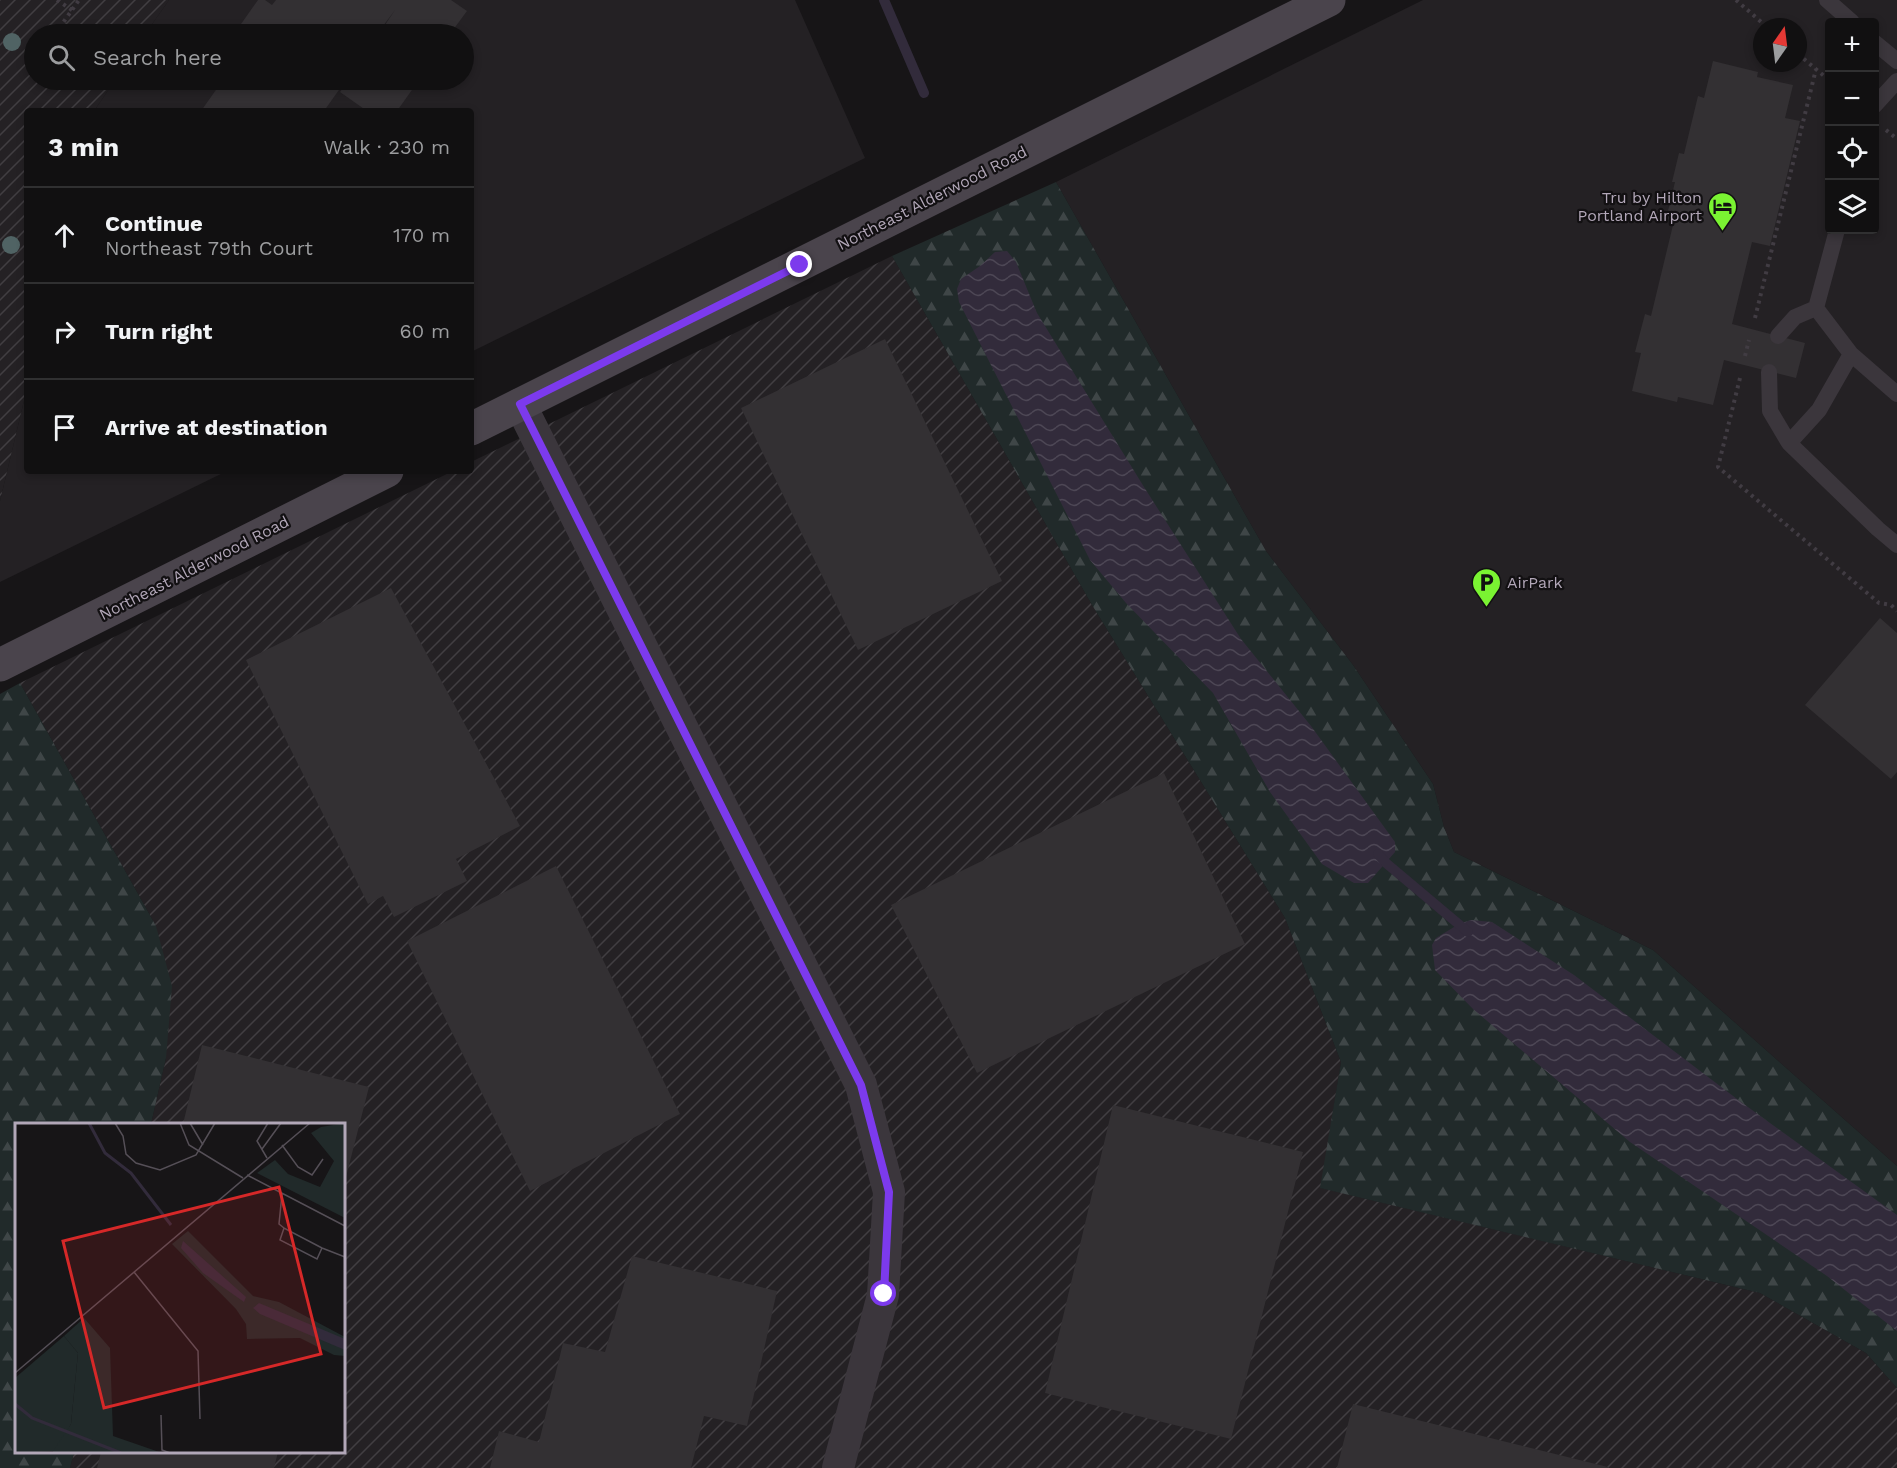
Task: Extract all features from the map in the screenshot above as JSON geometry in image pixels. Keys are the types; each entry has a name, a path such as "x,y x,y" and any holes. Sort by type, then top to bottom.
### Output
{"main road":[{"name":"Northeast Alderwood Road","path":"474,427 1329,0"},
{"name":"Northeast Alderwood Road","path":"0,665 381,474"}],"street":[{"path":"520,404 861,1085 889,1192 884,1294 837,1468"}],"lane":[{"path":"1827,0 1847,18"},
{"path":"1879,45 1897,61"},
{"path":"1879,101 1897,81"},
{"path":"1816,308 1836,234"},
{"path":"1778,336 1795,316 1816,308"},
{"path":"1816,308 1851,354 1897,394"},
{"path":"1789,443 1819,410 1851,354"},
{"path":"1769,372 1770,411 1789,443 1897,545"}],"path":[{"path":"57,0 72,10"},
{"path":"62,24 79,0"},
{"path":"1736,0 1757,18"},
{"path":"1807,62 1825,77"}],"shaded area":[{"path":"0,0 169,0 152,24 24,24 24,90 108,90 96,108 24,108 24,401 0,501"},
{"path":"169,0 795,0 865,158 474,351 474,108 96,108 108,90 474,90 474,24 152,24"},
{"name":"AirPark","path":"1423,0 1897,0 1897,1166 1653,950 1454,852 1444,827 1433,784 1353,665 1266,551 1056,182"},
{"path":"892,256 1092,605 1285,918 1341,1062 1321,1188 1760,1293 1866,1353 1897,1388 1897,1468 70,1468 74,1453 345,1453 345,1123 151,1123 166,1058 156,926 20,683 447,474 474,474 474,461"},
{"path":"24,401 24,474 221,474 0,582 0,501"}],"green space":[{"path":"1056,182 1266,551 1353,665 1433,784 1444,827 1454,852 1653,950 1897,1166 1897,1388 1866,1353 1760,1293 1320,1188 1341,1062 1285,918 1092,605 892,256"},
{"path":"20,683 156,926 172,986 166,1058 151,1123 15,1123 15,1453 74,1453 70,1468 0,1468 0,694"}],"water":[{"path":"1007,251 1016,262 1037,313 1241,639 1311,726 1395,842 1395,852 1368,883 1354,883 1322,864 1270,792 1213,693 1126,603 1090,560 959,302 957,289 961,279 995,252"},
{"path":"1471,920 1492,922 1574,975 1741,1102 1897,1215 1897,1331 1827,1276 1630,1142 1473,1009 1435,970 1432,945 1436,938 1459,924"}],"building":[{"path":"258,0 265,0 272,5 276,0 451,0 467,11 457,24 386,24 395,10 384,24 241,24"},
{"name":"Tru by Hilton Portland Airport","path":"1713,61 1758,72 1757,77 1793,85 1785,118 1800,121 1770,246 1752,242 1732,324 1805,343 1796,378 1724,360 1713,405 1678,397 1677,402 1632,391 1641,353 1635,352 1645,314 1651,316 1674,221 1666,219 1679,153 1684,154 1698,96 1704,98"},
{"path":"216,90 339,90 326,108 203,108"},
{"path":"342,90 412,90 399,108 363,108 340,92"},
{"path":"885,339 1002,581 858,650 741,408"},
{"path":"391,588 520,826 456,859 467,881 394,917 383,896 368,904 246,660"},
{"path":"1880,618 1897,633 1897,772 1891,779 1805,705"},
{"path":"1164,773 1245,944 977,1073 891,905"},
{"path":"556,866 680,1114 530,1191 407,941"},
{"path":"202,1045 369,1087 345,1181 345,1123 183,1123"},
{"path":"1113,1105 1303,1152 1231,1439 1045,1393"},
{"path":"632,1256 777,1291 747,1426 704,1416 691,1468 490,1468 499,1431 539,1442 563,1343 605,1352"},
{"path":"1353,1404 1608,1467 1608,1468 1337,1468"},
{"path":"101,1453 278,1453 274,1468 97,1468"}],"waterway":[{"path":"884,0 924,93"},
{"path":"1378,854 1468,932"}],"place":[{"name":"Tru by Hilton Portland Airport","path":"1723,232"},
{"name":"AirPark","path":"1486,608"}],"route":[{"path":"800,265 520,404 861,1085 889,1192 884,1294"}]}
